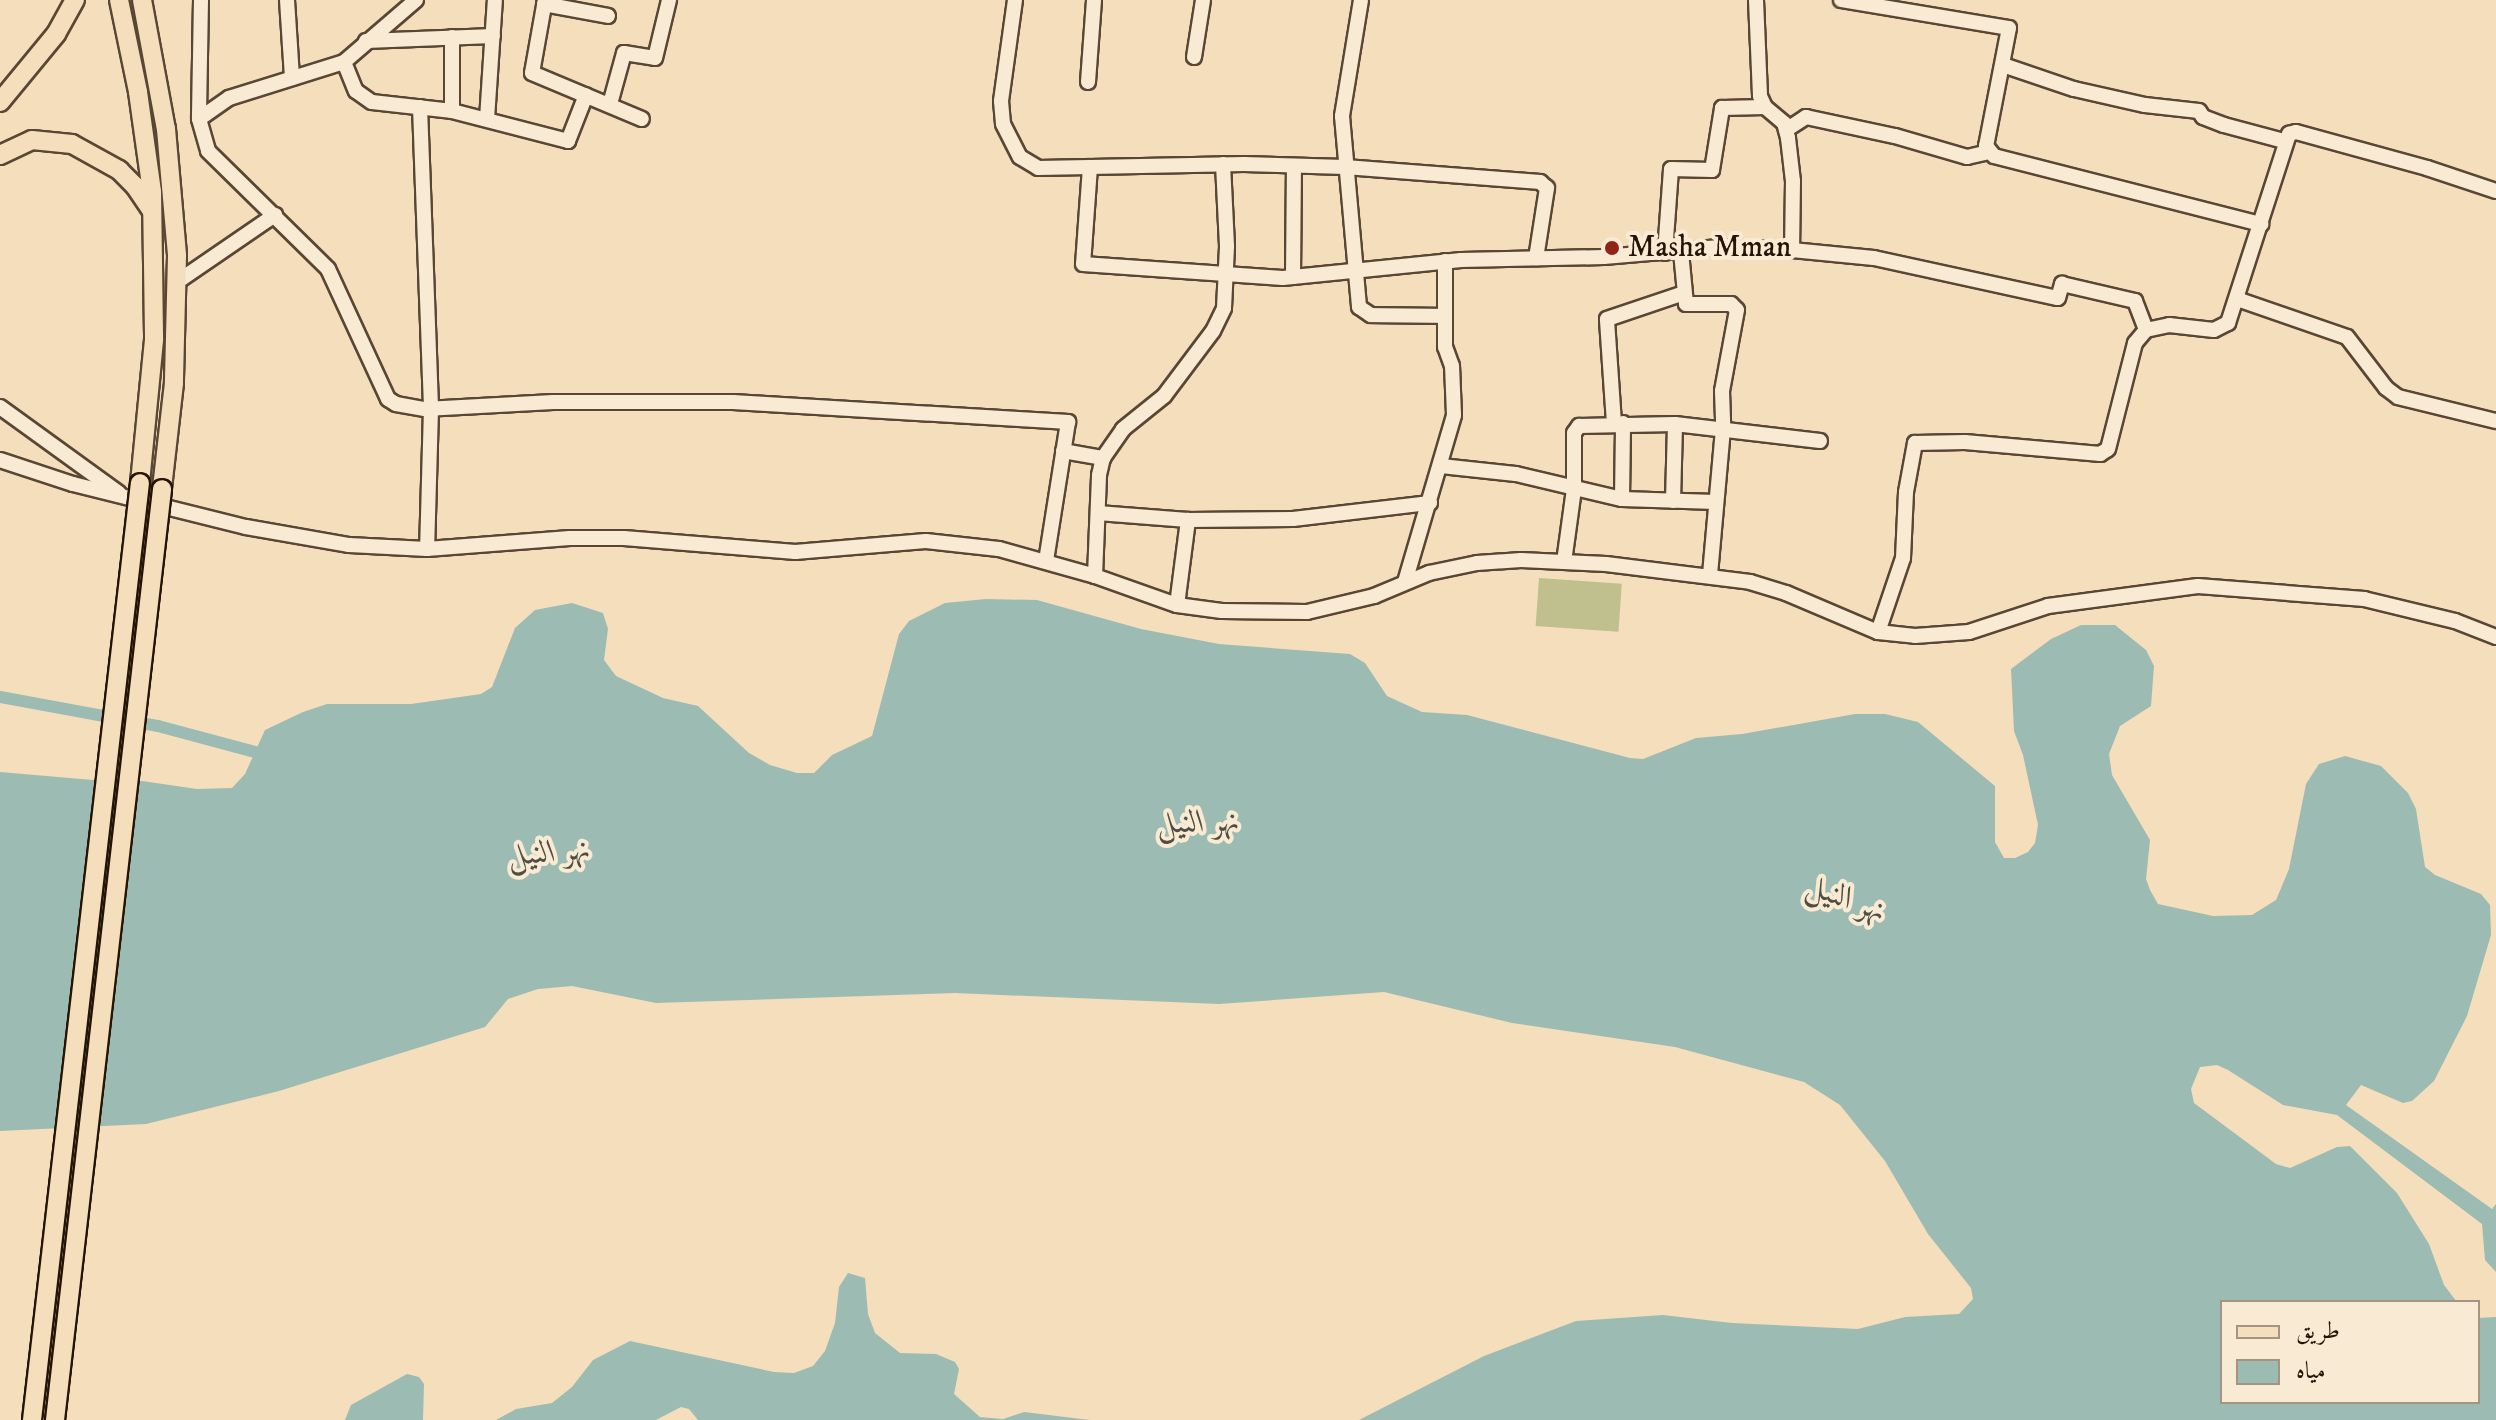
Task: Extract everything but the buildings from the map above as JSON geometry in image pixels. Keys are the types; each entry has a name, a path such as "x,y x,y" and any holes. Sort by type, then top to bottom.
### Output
{"main road":[{"path":"0,102 56,34 75,0"},
{"path":"32,1420 154,340 151,210 138,92 119,0"},
{"path":"55,1420 174,383 177,282 166,129 142,0"},
{"path":"0,155 32,140 72,144 119,170 135,186 151,210"}],"street":[{"path":"201,0 199,119 208,151 328,269 388,399 411,408 431,409 553,402 733,402 1068,422 1046,561"},
{"path":"287,0 292,78"},
{"path":"199,119 229,98 344,62 416,0"},
{"path":"487,119 495,0"},
{"path":"610,104 624,53 655,58 669,0"},
{"path":"1015,0 1001,101 1003,124 1010,145 1020,157 1038,168 1223,164 1345,167 1545,184 1536,258"},
{"path":"1088,82 1094,0"},
{"path":"1194,57 1203,0"},
{"path":"1361,0 1343,105 1345,167 1359,307 1364,312 1444,316"},
{"path":"1756,0 1758,82 1765,107"},
{"path":"1841,0 1880,2 2005,25 2010,33 1986,146 1989,152"},
{"path":"608,16 545,2 532,73 642,119"},
{"path":"366,41 493,36"},
{"path":"452,37 452,111"},
{"path":"344,62 356,91 372,102 452,111 569,141 586,95"},
{"path":"2003,65 2074,89 2145,105 2199,111 2203,117 2224,125 2284,141"},
{"path":"420,107 431,409 427,549"},
{"path":"1710,575 1723,429 1722,391 1737,310 1731,304 1686,304 1673,252 1671,169 1712,170 1722,108 1765,107 1776,113 1786,130 1793,181 1792,250"},
{"path":"1786,130 1806,117 1967,157 1989,152 2261,224"},
{"path":"1878,632 1903,558 1906,492 1915,443 1965,442 2100,454 2108,449 2135,343 2146,330 2169,325 2223,327 2237,299 2284,141 2289,134 2296,132 2496,191"},
{"path":"1095,576 1103,458 1123,429 1164,396 1213,331 1224,308 1227,274 1223,164"},
{"path":"1293,277 1294,166"},
{"path":"1090,167 1083,264 1293,277 1445,261 1673,252 1720,247 1792,250 1874,258 2058,298 2062,284 2135,301 2146,330"},
{"path":"177,282 275,215"},
{"path":"1405,582 1454,415 1452,366 1445,347 1445,261"},
{"path":"1622,499 1607,319 1684,293"},
{"path":"2237,299 2347,337 2386,388 2398,397 2496,421"},
{"path":"0,407 125,498"},
{"path":"1564,562 1574,489 1576,429 1618,423 1675,424 1820,441"},
{"path":"1673,501 1675,424"},
{"path":"1063,451 1103,458"},
{"path":"0,460 125,498 246,527 349,545 427,549 570,538 624,538 795,552 926,541 999,549 1095,576 1177,605 1222,611 1307,612 1374,596 1405,582 1477,563 1564,562 1710,575 1786,593 1878,632 1915,636 1969,632 2048,606 2198,586 2364,599 2455,621 2496,637"},
{"path":"1441,466 1516,474 1622,499 1716,502"},
{"path":"1098,513 1188,520 1293,519 1430,503"},
{"path":"1177,605 1188,520"}],"green space":[{"path":"1539,578 1622,584 1618,632 1536,626"}],"water":[{"name":"نهر النيل","path":"986,599 1037,600 1141,629 1219,644 1350,654 1365,663 1387,696 1422,712 1467,715 1630,758 1643,759 1696,738 1742,734 1855,714 1885,714 1918,722 1995,786 1995,842 2004,858 2015,858 2028,852 2035,843 2038,825 2023,755 2014,731 2011,669 2051,639 2081,625 2115,625 2146,650 2154,666 2151,706 2120,726 2109,754 2112,775 2150,840 2146,879 2158,904 2213,916 2252,915 2276,900 2289,869 2306,784 2319,764 2345,756 2381,766 2408,793 2416,809 2425,867 2435,875 2481,894 2490,905 2491,935 2467,1016 2434,1081 2412,1101 2403,1103 2361,1085 2346,1105 2492,1209 2496,1204 2496,1272 2485,1260 2482,1224 2337,1115 2283,1105 2228,1070 2217,1065 2200,1067 2191,1089 2194,1103 2276,1164 2290,1168 2337,1147 2350,1146 2397,1193 2429,1244 2444,1285 2455,1300 2220,1300 2220,1404 2480,1404 2480,1318 2496,1317 2496,1420 1359,1420 1484,1356 1576,1321 1663,1315 1732,1323 1858,1329 1905,1317 1959,1314 1973,1299 1971,1288 1928,1234 1885,1161 1840,1105 1804,1082 1675,1047 1512,1023 1384,992 1219,1004 955,993 656,1003 572,986 538,989 508,999 485,1027 279,1091 146,1124 0,1131 0,772 116,782 142,781 197,789 232,788 245,774 265,730 303,712 327,704 411,704 481,694 492,687 515,628 535,610 572,603 603,613 608,629 604,660 616,676 663,698 698,706 749,753 770,765 797,773 814,773 832,755 872,736 899,634 909,621 945,603"},
{"path":"848,1273 865,1278 868,1314 875,1333 900,1353 936,1354 955,1362 959,1369 954,1394 980,1417 1003,1419 1024,1412 1090,1420 698,1420 689,1409 681,1407 656,1420 496,1420 516,1409 552,1403 572,1387 593,1360 630,1341 774,1372 794,1373 813,1366 825,1351 835,1323 839,1287"},
{"path":"407,1374 419,1377 424,1384 423,1420 345,1420 351,1405"}],"waterway":[{"path":"0,697 158,726 270,756"}],"place":[{"name":"Masha Mman","path":"1612,248"}]}
